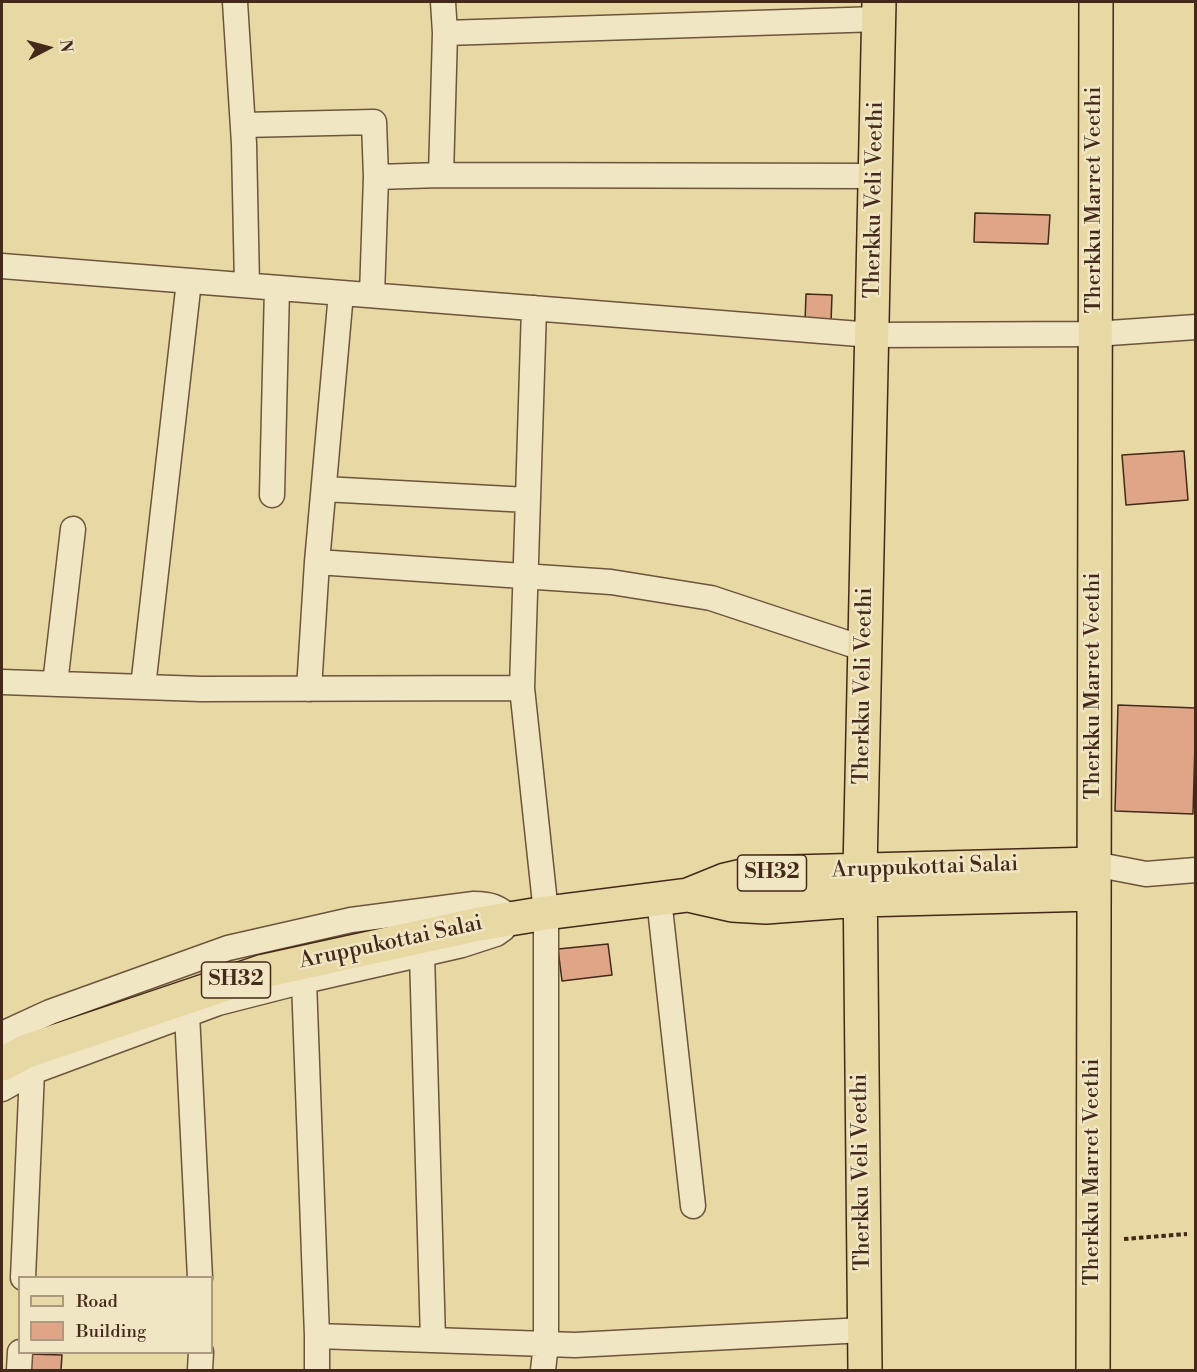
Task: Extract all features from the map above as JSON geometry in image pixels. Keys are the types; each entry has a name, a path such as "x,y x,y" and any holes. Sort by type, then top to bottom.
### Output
{"main road":[{"name":"Therkku Marret Veethi","path":"1093,1371 1096,2"},
{"name":"Therkku Veli Veethi","path":"865,1371 860,885 879,10"},
{"name":"Aruppukottai Salai","path":"17,1068 27,1051 264,971 511,918 673,897 766,907 860,885 1094,879"}],"street":[{"path":"235,2 243,125 247,285"},
{"path":"441,175 445,33 443,2"},
{"path":"445,33 879,10"},
{"path":"243,125 374,122 376,177 372,295"},
{"path":"376,177 441,175 875,176"},
{"path":"2,266 872,335 1095,334 1196,327"},
{"path":"143,687 189,281"},
{"path":"272,495 277,288"},
{"path":"309,689 317,562 341,293"},
{"path":"534,308 522,688 546,913 546,1344 543,1371"},
{"path":"324,489 528,500"},
{"path":"55,684 73,529"},
{"path":"317,562 611,582 711,598 865,649"},
{"path":"2,682 201,689 522,688"},
{"path":"1094,879 1196,870"},
{"path":"673,897 693,1206"},
{"path":"2,1034 50,1012 228,948 351,920 474,904 486,904 500,908 511,918 503,929 488,937 218,1003 17,1068 2,1089"},
{"path":"422,954 434,1340"},
{"path":"304,981 317,1371"},
{"path":"187,1014 200,1276"},
{"path":"17,1068 23,1276"},
{"path":"317,1336 575,1345 864,1330"},
{"path":"19,1371 20,1354"},
{"path":"200,1371 201,1354"}],"path":[{"path":"1093,1241 1187,1234"}],"building":[{"path":"975,213 1050,215 1048,244 974,242"},
{"path":"806,294 832,295 831,323 805,322"},
{"path":"1184,451 1188,500 1126,505 1122,455"},
{"path":"1118,705 1196,708 1193,814 1115,811"},
{"path":"608,944 612,975 562,981 558,949"},
{"path":"28,1354 62,1355 61,1370 27,1370"}]}
